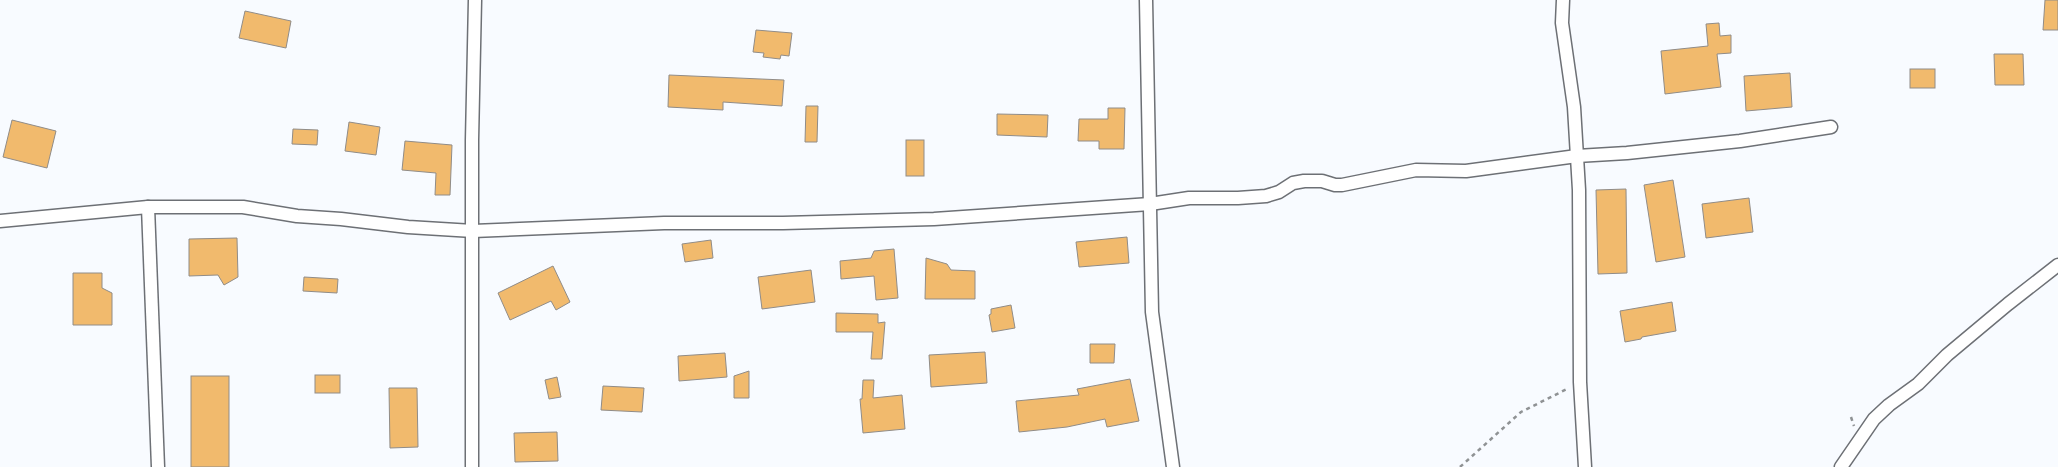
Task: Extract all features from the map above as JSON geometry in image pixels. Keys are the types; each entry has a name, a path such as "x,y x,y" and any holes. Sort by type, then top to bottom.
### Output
{"street":[{"path":"472,467 474,0"},
{"path":"1146,0 1152,312 1173,467"},
{"path":"1563,0 1562,23 1574,107 1578,156 1580,382 1585,467"},
{"path":"0,222 148,207 243,207 297,216 408,227 473,231 664,223 783,223 934,219 1150,204 1189,198 1266,196 1279,192 1293,183 1304,181 1322,181 1342,186 1416,170 1466,171 1578,156 1627,153 1740,141 1831,127"},
{"path":"148,207 158,467"},
{"path":"1841,467 1874,418 1918,384 1947,355 2058,265"}],"path":[{"path":"1460,467 1521,412 1580,382"}],"building":[{"path":"2045,0 2058,0 2058,30 2043,30"},
{"path":"245,11 291,21 286,48 239,38"},
{"path":"1719,23 1720,36 1731,35 1731,53 1717,54 1721,87 1665,94 1661,51 1708,46 1706,24"},
{"path":"756,30 792,33 789,56 781,55 780,59 763,57 764,53 753,52"},
{"path":"1994,54 2023,54 2024,85 1995,85"},
{"path":"1910,69 1935,69 1935,88 1910,88"},
{"path":"1790,73 1792,107 1746,111 1744,76"},
{"path":"669,75 784,80 782,106 723,102 723,110 668,107"},
{"path":"806,106 818,106 817,142 805,142"},
{"path":"1108,108 1125,108 1124,149 1099,149 1099,141 1078,141 1079,119 1108,119"},
{"path":"997,114 1048,115 1047,137 997,135"},
{"path":"12,120 56,131 47,168 3,157"},
{"path":"349,122 380,127 376,155 345,151"},
{"path":"293,129 318,130 317,145 292,144"},
{"path":"906,140 924,140 924,176 906,176"},
{"path":"405,141 452,145 450,195 435,195 436,173 402,170"},
{"path":"1673,180 1685,257 1656,262 1644,185"},
{"path":"1626,189 1627,273 1598,274 1596,190"},
{"path":"1749,198 1753,232 1706,238 1702,204"},
{"path":"1127,237 1129,263 1079,267 1076,242"},
{"path":"237,238 238,277 224,285 218,275 189,276 189,239"},
{"path":"711,240 713,258 685,262 682,244"},
{"path":"894,249 898,298 876,300 874,276 841,279 840,261 871,258 874,251"},
{"path":"926,258 947,264 951,270 975,271 975,299 925,299"},
{"path":"553,266 570,302 556,310 551,301 510,320 498,293"},
{"path":"811,270 815,302 762,309 758,277"},
{"path":"73,273 102,273 102,288 112,293 112,325 73,325"},
{"path":"304,277 338,279 337,293 303,291"},
{"path":"1672,302 1676,331 1625,342 1620,311"},
{"path":"1011,305 1015,328 992,332 989,315 991,314 991,309"},
{"path":"836,313 878,314 878,323 885,322 882,359 871,359 873,332 836,332"},
{"path":"1090,344 1115,344 1114,363 1090,363"},
{"path":"985,352 987,383 931,387 929,355"},
{"path":"725,353 727,377 679,381 678,356"},
{"path":"749,371 749,398 734,398 734,376"},
{"path":"315,375 340,375 340,393 315,393"},
{"path":"191,376 229,376 229,467 191,467"},
{"path":"557,377 561,397 549,399 545,380"},
{"path":"1130,379 1139,421 1107,427 1105,419 1067,427 1019,432 1016,401 1079,395 1077,389"},
{"path":"863,380 874,380 873,398 902,395 905,429 863,433 860,399 862,399"},
{"path":"603,386 644,388 642,412 601,410"},
{"path":"389,388 417,388 418,447 390,448"},
{"path":"557,432 558,461 515,462 514,433"}]}
